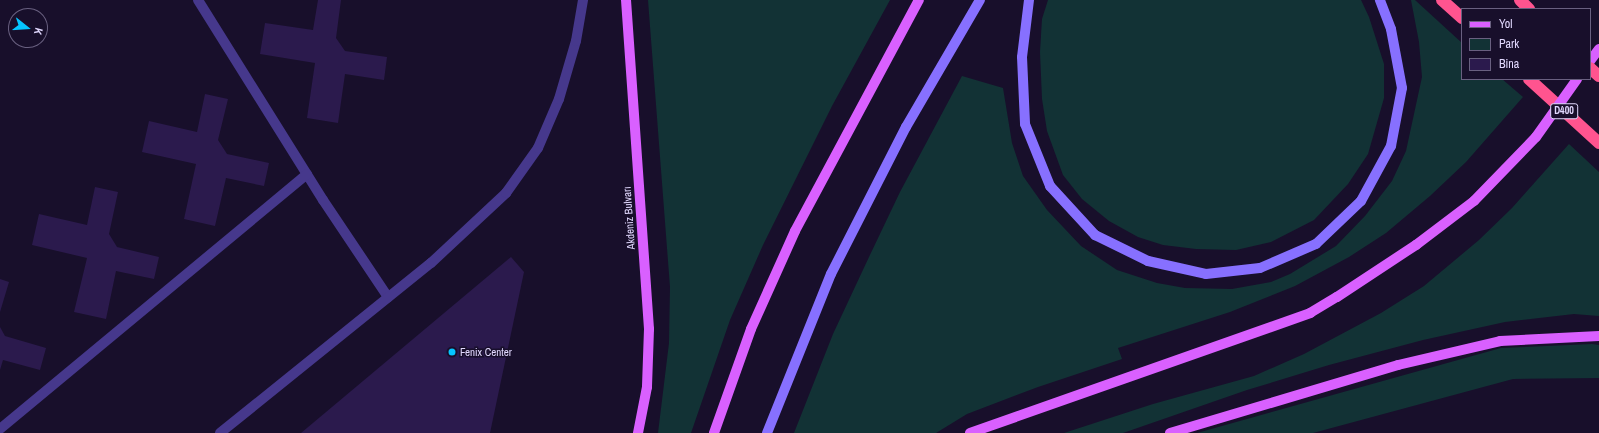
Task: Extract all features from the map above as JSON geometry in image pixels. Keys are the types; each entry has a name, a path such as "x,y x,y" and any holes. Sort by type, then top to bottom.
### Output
{"highway":[{"path":"1442,0 1461,17"},
{"path":"1520,0 1528,8"},
{"path":"1591,69 1599,76"},
{"name":"D400","path":"1530,80 1599,142"}],"main road":[{"name":"Akdeniz Bulvarı","path":"626,0 649,329 647,387 638,433"},
{"path":"714,433 751,329 795,231 919,0"},
{"path":"1591,60 1599,49"},
{"path":"970,433 1310,313 1337,298 1416,245 1474,201 1536,136 1576,80"},
{"path":"1170,433 1398,365 1500,341 1599,336"}],"street":[{"path":"767,433 807,332 844,248 906,126 980,0"},
{"path":"1029,0 1022,58 1025,124 1050,186 1095,236 1148,261 1206,274 1260,268 1316,244 1361,201 1391,146 1402,88 1391,29 1380,0"}],"lane":[{"path":"198,0 307,174 388,297"},
{"path":"220,433 431,262 506,193 538,148 559,99 576,41 583,0"},
{"path":"0,429 307,174"}],"green space":[{"path":"648,0 890,0 832,106 763,245 730,320 691,433 658,433 669,343 670,287"},
{"path":"1048,0 1361,0 1369,17 1384,64 1384,98 1368,154 1348,184 1314,220 1271,242 1236,250 1196,249 1163,245 1138,237 1109,221 1082,199 1063,175 1047,131 1042,99 1040,52 1042,19"},
{"path":"1411,0 1415,0 1461,42 1461,80 1503,80 1523,97 1466,162 1430,196 1386,233 1349,257 1295,286 1230,312 1118,348 1122,359 1038,387 967,414 936,433 794,433 833,334 869,257 900,192 962,76 1003,88 1012,143 1023,176 1047,210 1081,246 1117,270 1157,283 1185,288 1232,289 1271,282 1290,274 1336,246 1365,216 1392,181 1406,151 1422,77 1419,42"},
{"path":"1569,144 1599,172 1599,316 1574,314 1505,322 1423,340 1329,365 1247,390 1123,433 1064,433 1153,404 1254,376 1304,354 1381,313 1424,286 1479,240 1512,208"},
{"path":"1592,344 1599,345 1599,378 1513,379 1313,433 1197,433 1501,348"}],"building":[{"path":"318,0 341,0 336,38 345,51 387,57 384,80 345,74 338,123 307,118 315,63 260,54 265,23 313,30"},
{"path":"205,94 228,99 218,140 227,154 269,163 264,186 226,178 215,226 184,219 196,164 142,152 149,121 197,132"},
{"path":"95,187 118,192 109,234 117,247 159,257 154,279 116,271 106,319 74,312 87,258 32,245 39,214 87,225"},
{"name":"Fenix Center","path":"511,257 524,272 490,433 301,433"},
{"path":"0,279 9,282 0,312"},
{"path":"0,327 5,336 46,348 40,370 3,360 0,370"}],"place":[{"name":"Fenix Center","path":"452,352"}]}
